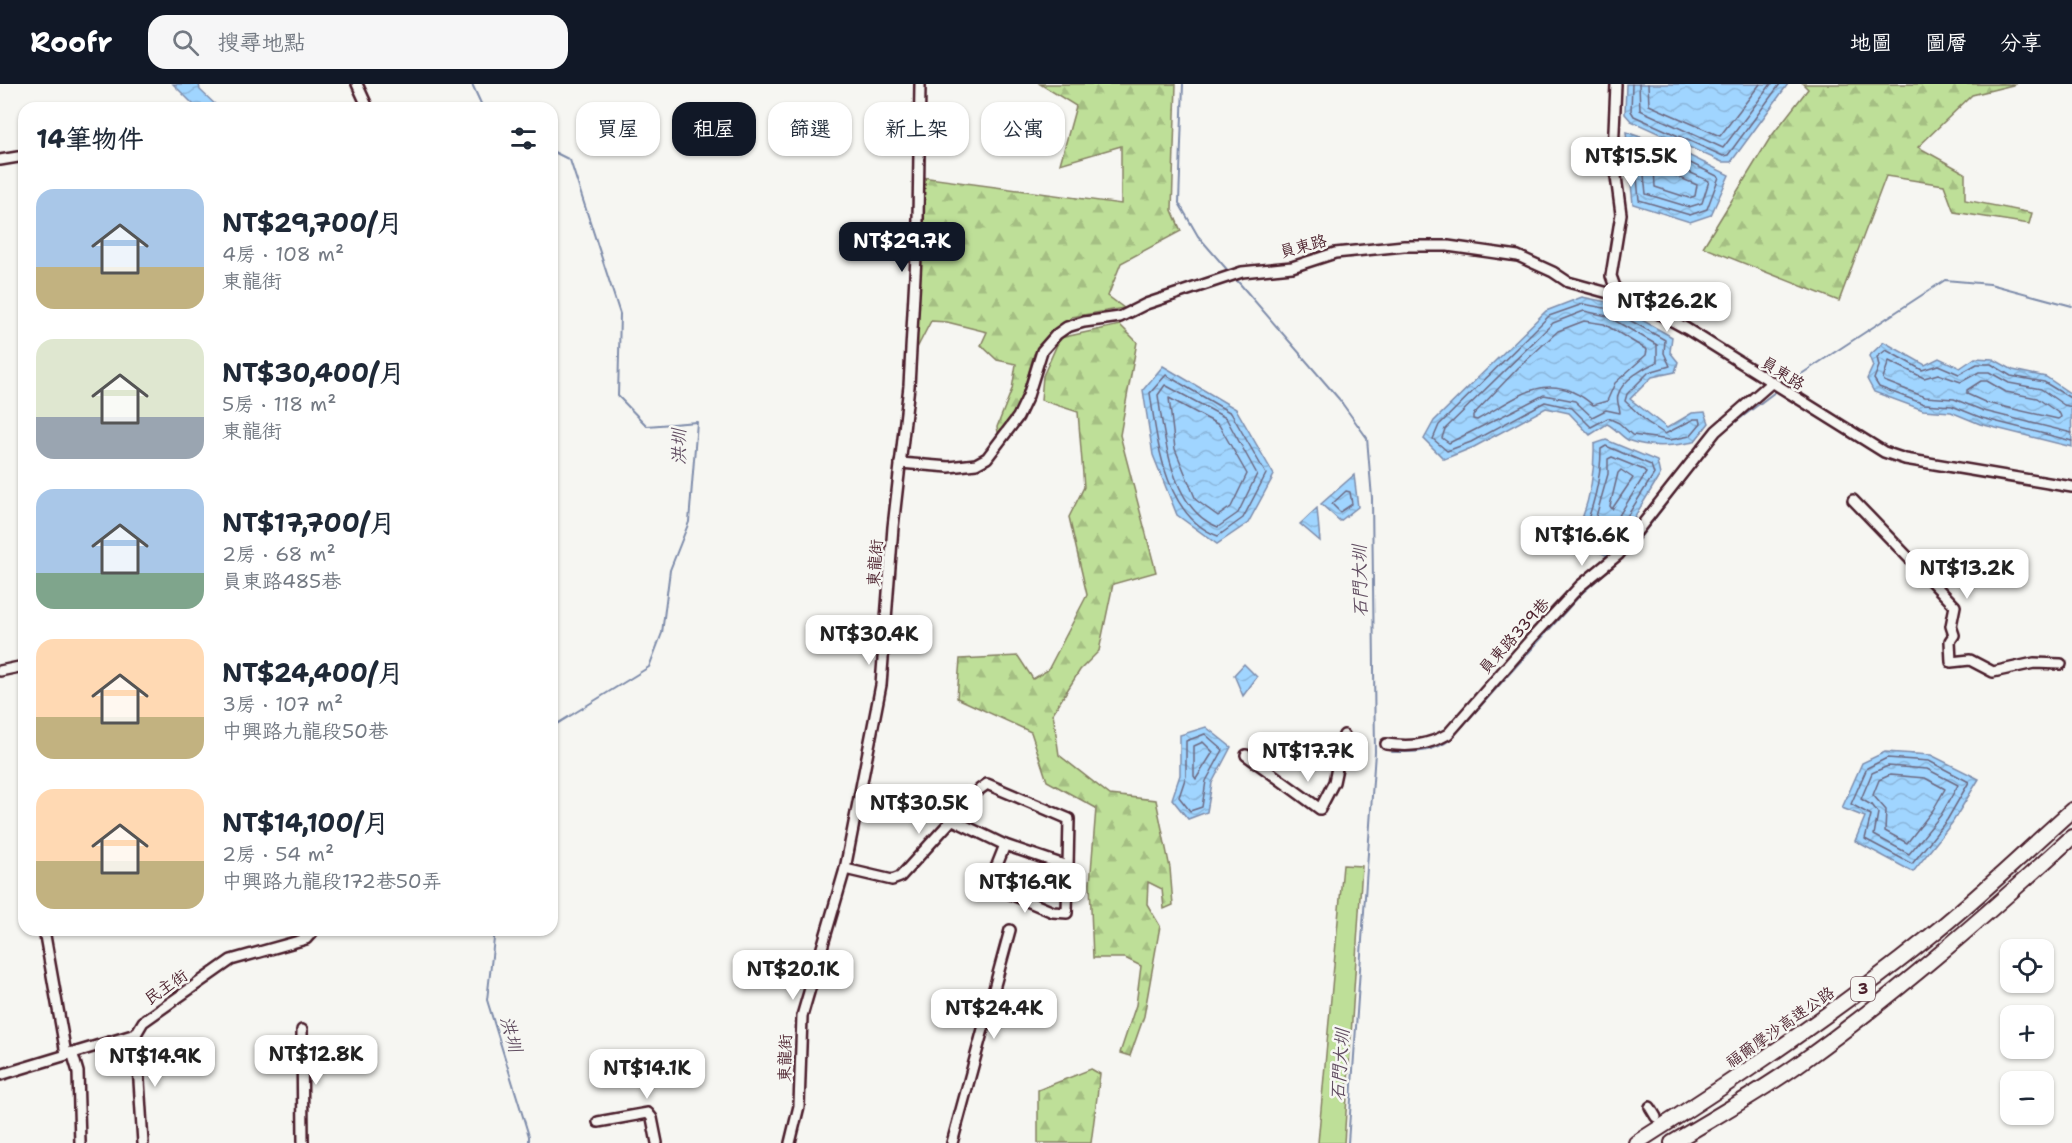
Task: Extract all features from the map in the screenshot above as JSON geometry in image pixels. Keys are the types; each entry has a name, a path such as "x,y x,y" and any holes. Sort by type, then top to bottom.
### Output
{"highway":[{"name":"福爾摩沙高速公路","path":"1636,1143 1783,1047 1860,991 1931,935 2072,810"},
{"name":"3","path":"1672,1143 1801,1063 1872,1010 1947,951 2072,837"}],"street":[{"path":"357,84 365,102"},
{"name":"東龍街","path":"790,1143 799,1106 802,1016 845,870 881,685 909,386 916,266 920,84"},
{"path":"1616,84 1613,154 1621,214 1611,276 1618,295"},
{"path":"0,160 18,157"},
{"name":"員東路","path":"900,463 949,467 982,461 1018,417 1028,396 1042,351 1057,334 1084,322 1126,315 1146,304 1242,272 1292,267 1335,253 1363,249 1448,246 1518,256 1553,272 1568,282 1634,300 1687,329 1884,452 1905,459 2072,487"},
{"name":"員東路339巷","path":"1386,744 1411,747 1434,742 1448,734 1580,586 1619,554 1716,431 1771,383"},
{"path":"1853,500 1955,606 1951,626 1954,635 1950,641 1951,662 1970,660 1993,672 2034,663 2061,664"},
{"path":"0,671 18,667"},
{"path":"1246,755 1320,809 1334,782 1344,735"},
{"path":"845,870 892,880 900,877 951,819 987,784 1069,819 1067,913 1053,912 990,885 1005,845"},
{"path":"951,819 1005,845 1067,866"},
{"path":"952,1143 1010,930"},
{"path":"45,936 69,1053 78,1072 80,1143"},
{"name":"民主街","path":"136,1034 143,1022 231,960 306,939 309,936"},
{"path":"302,1030 303,1143"},
{"path":"0,1076 136,1034 143,1143"},
{"path":"1650,1107 1656,1117"},
{"path":"598,1122 648,1113 652,1118 657,1143"}],"green space":[{"path":"1040,84 1176,84 1172,210 1181,231 1121,263 1108,296 1124,308 1072,317 1034,354 1019,406 999,437 997,427 1012,389 1016,364 997,360 981,345 987,332 947,322 931,321 915,352 922,177 1121,204 1121,146 1060,164 1062,156 1065,156 1065,146 1076,106"},
{"path":"1803,84 2017,84 1972,95 1918,147 1965,173 1965,200 2032,213 2029,224 1954,212 1944,185 1886,176 1839,301 1703,247 1770,138 1808,89"},
{"path":"1120,325 1137,342 1120,435 1156,572 1113,584 1099,651 1080,670 1053,713 1059,755 1110,795 1156,800 1170,868 1173,905 1164,909 1162,889 1148,882 1147,904 1160,926 1144,1016 1130,1056 1120,1053 1136,1005 1141,966 1125,958 1093,958 1090,884 1096,808 1047,781 1031,732 957,698 960,659 1018,656 1033,679 1048,670 1087,595 1069,517 1084,487 1078,412 1041,400 1043,376 1060,338"},
{"path":"1343,865 1362,866 1344,1143 1318,1143"},
{"path":"1091,1069 1100,1074 1091,1143 1038,1143 1038,1090"}],"water":[{"path":"173,84 199,84 200,90 213,102 191,102"},
{"path":"1626,84 1788,84 1731,162 1722,162 1631,121 1625,114"},
{"path":"1626,132 1678,150 1729,175 1711,215 1690,222 1633,204"},
{"path":"1582,297 1612,303 1672,337 1670,352 1678,362 1675,372 1652,377 1630,399 1667,428 1692,413 1705,412 1709,423 1694,442 1662,446 1646,445 1627,440 1607,424 1590,435 1569,413 1546,408 1474,447 1444,459 1424,439 1434,421 1546,311"},
{"path":"1884,342 1925,365 1939,358 1960,368 1975,358 1993,359 2013,370 2046,377 2071,394 2072,447 1980,424 1951,412 1923,410 1874,392 1867,379 1873,366 1869,356"},
{"path":"1163,366 1236,409 1274,475 1248,523 1217,544 1177,515 1153,455 1143,390"},
{"path":"1606,440 1657,461 1660,475 1610,557 1573,540 1590,493 1594,444"},
{"path":"1354,475 1358,507 1340,521 1321,504"},
{"path":"1317,508 1320,541 1300,524"},
{"path":"1244,664 1257,677 1243,696 1234,675"},
{"path":"1206,727 1231,747 1212,783 1207,812 1188,819 1172,799 1180,775 1180,735"},
{"path":"1885,752 1931,755 1979,779 1952,823 1913,872 1855,841 1865,817 1842,808 1862,763"}],"waterway":[{"name":"洪圳","path":"472,84 480,102"},
{"name":"石門大圳","path":"1183,84 1179,203 1198,236 1230,273"},
{"name":"洪圳","path":"558,154 570,160 620,314 618,396 647,426 697,422 689,522 670,570 662,633 649,667 558,723"},
{"name":"石門大圳","path":"1234,277 1339,399 1367,438 1372,498 1375,752 1348,1143"},
{"path":"1783,386 1945,280 1990,284 2072,306"},
{"path":"1392,752 1416,752 1430,749 1451,739 1581,594 1628,553 1721,433 1779,389"},
{"name":"洪圳","path":"494,936 487,1000 529,1136 529,1143"}]}
